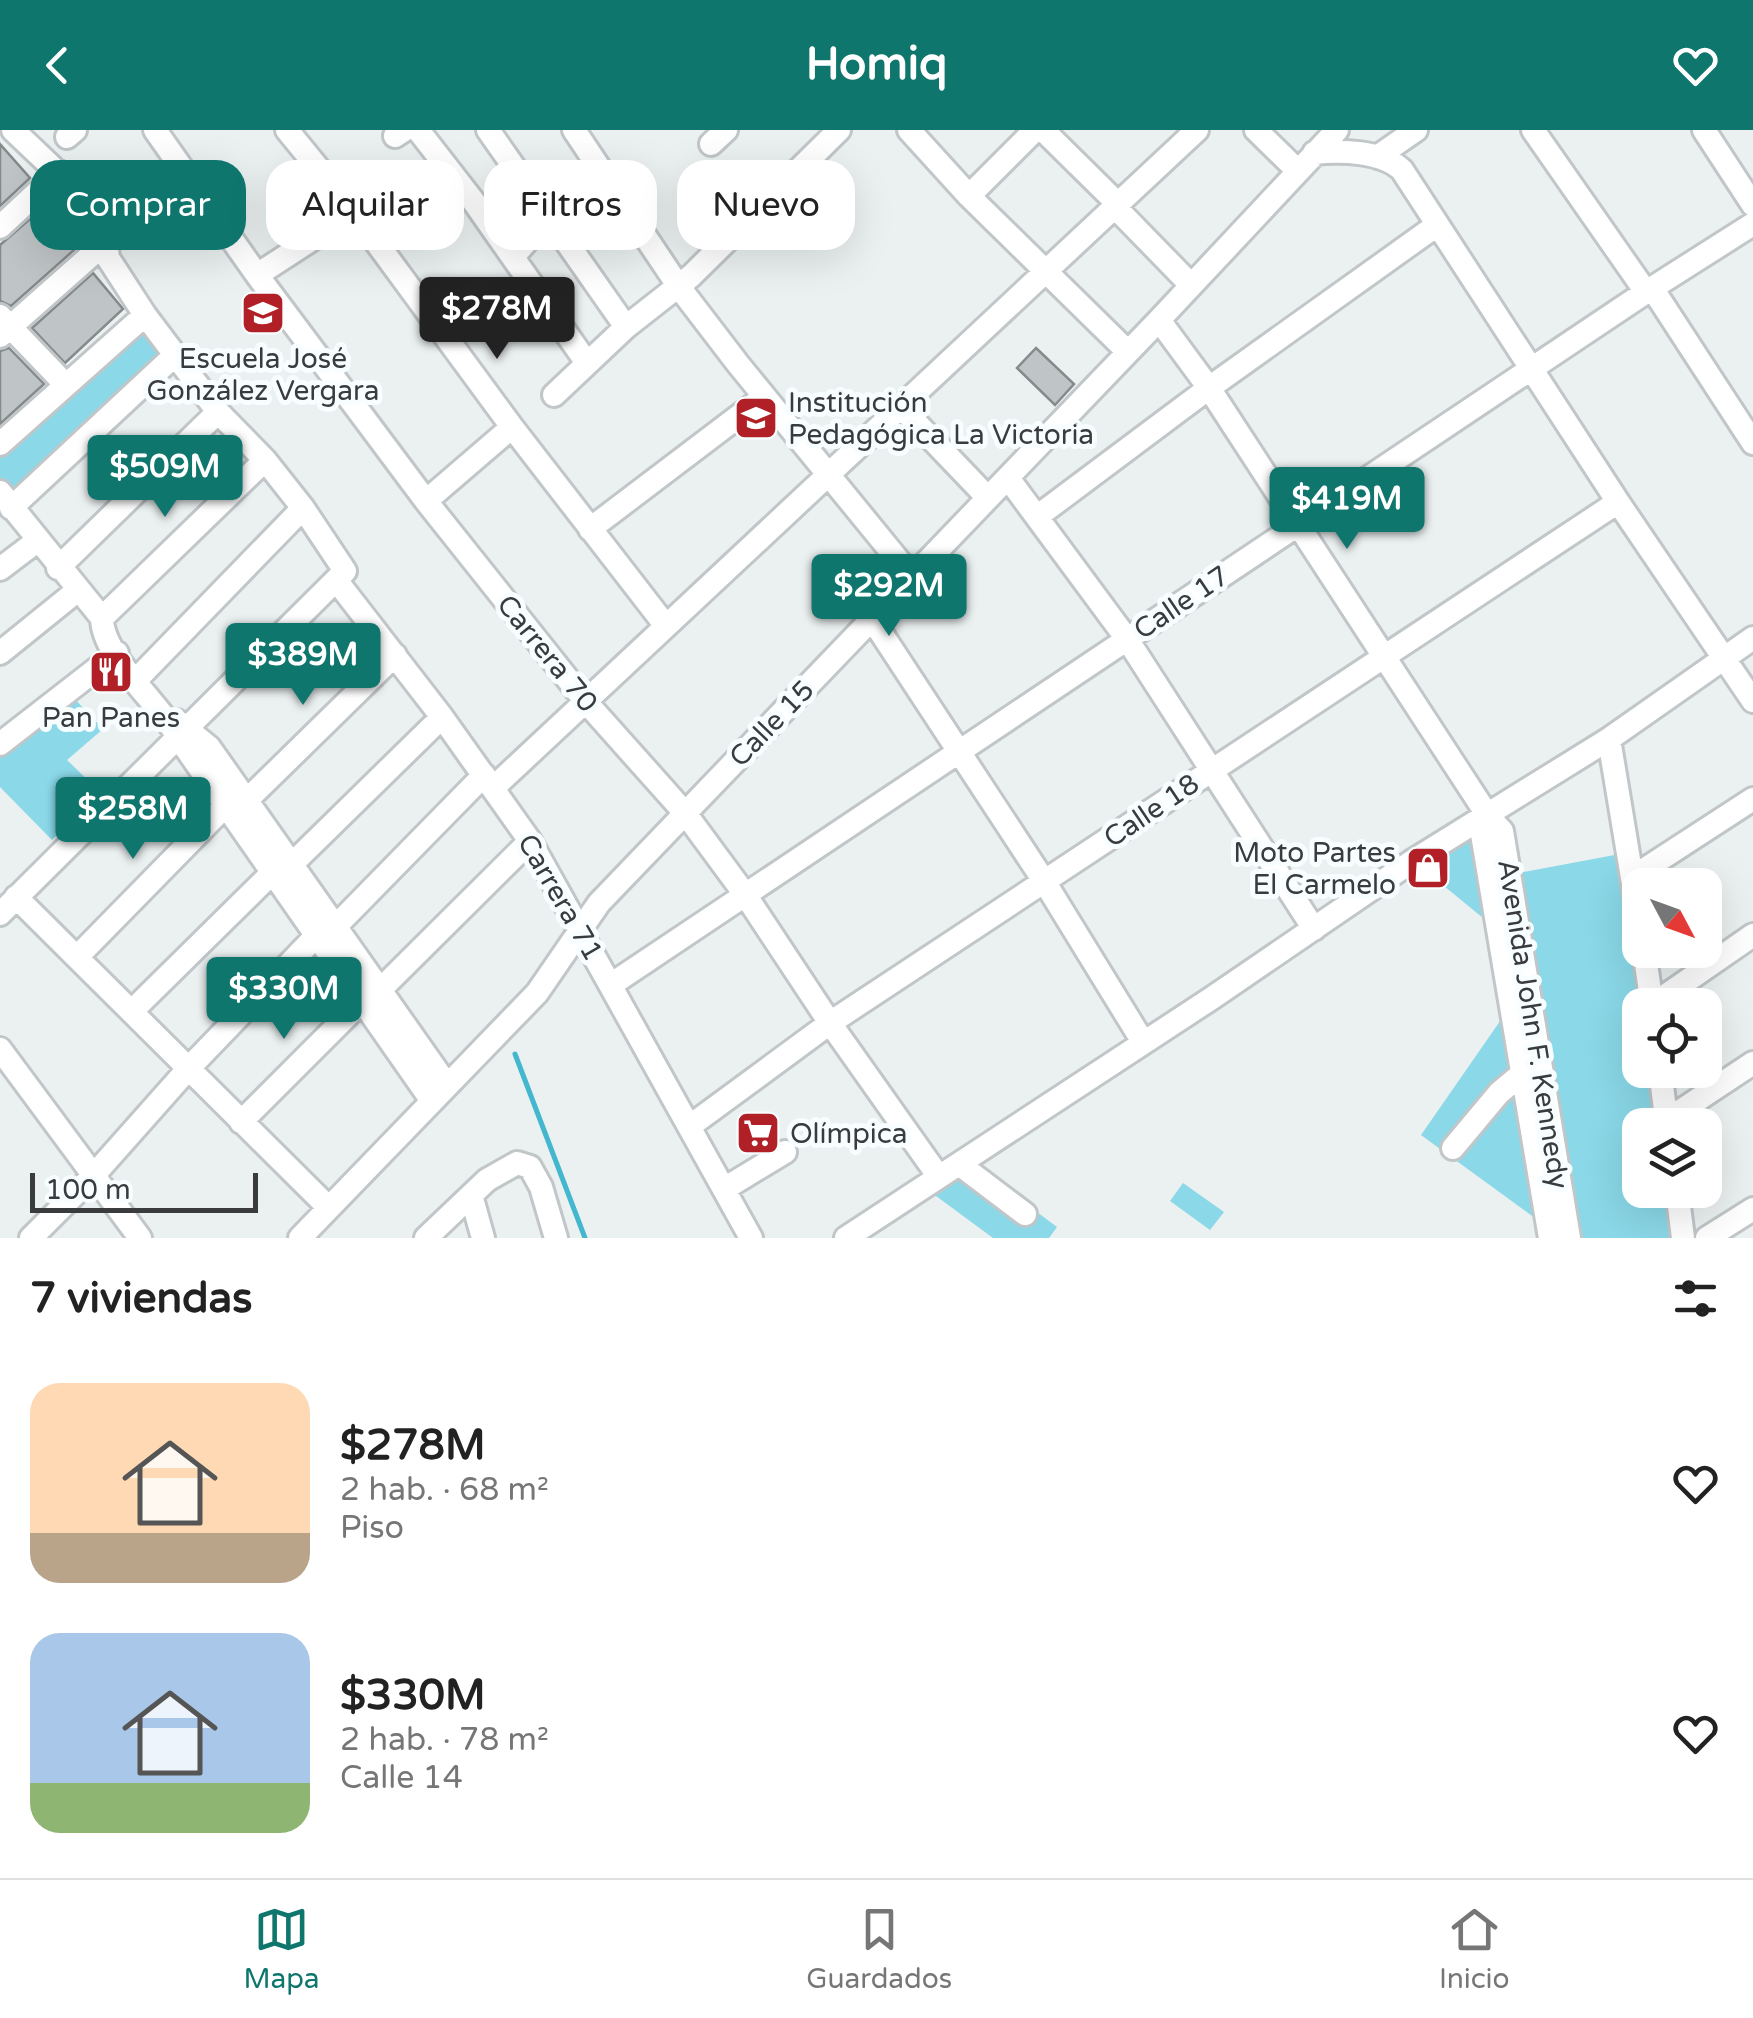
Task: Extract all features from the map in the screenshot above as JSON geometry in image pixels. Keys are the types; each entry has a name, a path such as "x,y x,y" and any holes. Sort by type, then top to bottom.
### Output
{"street":[{"name":"Carrera 71","path":"14,130 46,160"},
{"name":"Carrera 70","path":"155,130 257,275 426,501 586,702 685,813 744,893 830,1023 949,1171 1025,1214"},
{"path":"287,130 312,160"},
{"path":"488,130 509,160"},
{"path":"574,130 594,160"},
{"path":"554,395 626,327 678,287 839,130"},
{"path":"909,130 969,196 1128,352"},
{"path":"969,196 1035,130"},
{"path":"1043,130 1190,284"},
{"path":"31,1238 93,1176 188,1068 327,931 488,782 586,702 1197,130"},
{"path":"1256,130 1298,171"},
{"path":"1376,157 1416,130"},
{"path":"1533,130 1753,443"},
{"path":"1704,130 1753,206"},
{"path":"406,132 513,257 587,362"},
{"path":"1326,138 1391,160 1402,170 1618,502 1753,700"},
{"name":"Calle 15","path":"300,1238 537,994 599,903 1159,320 1326,138"},
{"path":"0,227 30,199"},
{"name":"Calle 17","path":"612,984 1753,224"},
{"path":"1038,516 1437,225"},
{"path":"65,384 3,326 96,250"},
{"name":"Carrera 71","path":"106,250 174,356 303,508 340,576 530,841 751,1238"},
{"path":"257,275 295,250"},
{"path":"382,250 666,626"},
{"path":"513,257 519,250"},
{"path":"572,250 626,327"},
{"path":"654,250 764,397 912,576"},
{"path":"0,444 145,315"},
{"name":"Avenida John F. Kennedy","path":"1159,320 1209,388 1488,816 1502,831 1569,1238"},
{"path":"174,356 6,500 102,618 102,632 135,680 182,732 208,747 236,802 440,1093"},
{"path":"590,529 764,397"},
{"path":"901,407 988,498"},
{"path":"58,568 218,412"},
{"path":"426,501 512,427"},
{"path":"102,618 266,460"},
{"path":"1008,478 1127,639 1314,929"},
{"name":"Calle 18","path":"690,1126 830,1023 1618,502"},
{"path":"135,680 303,508"},
{"path":"0,569 37,541"},
{"path":"329,1208 77,957 8,906 340,576"},
{"path":"0,653 78,590"},
{"path":"872,618 1044,881 1143,1042"},
{"path":"846,1238 1410,862 1609,739 1753,638"},
{"path":"0,744 117,653"},
{"path":"77,957 395,655"},
{"path":"132,1011 442,717"},
{"path":"1609,739 1630,868"},
{"path":"1647,868 1753,799"},
{"name":"Avenida John F. Kennedy","path":"1488,816 1482,834 1550,1238"},
{"path":"242,1122 530,841"},
{"path":"1676,988 1753,934"},
{"path":"0,1049 140,1238"},
{"path":"1688,1108 1753,1063"},
{"path":"1453,1148 1500,1092 1524,1072"},
{"path":"724,1190 786,1152"},
{"path":"426,1238 487,1180 517,1163 530,1167 541,1186 556,1238"},
{"path":"471,1194 483,1238"},
{"path":"1679,1208 1683,1238"},
{"path":"1707,1238 1753,1208"}],"shaded area":[{"path":"144,319 168,354 13,497 0,480 0,448"},
{"path":"71,695 103,729 67,760 100,792 52,840 0,787 0,752"},
{"path":"1467,839 1473,841 1488,922 1422,868"},
{"path":"1620,854 1622,968 1636,968 1639,988 1622,988 1622,1088 1654,1088 1657,1108 1622,1108 1622,1208 1668,1208 1672,1238 1579,1238 1518,873"},
{"path":"1505,1014 1539,1221 1421,1135"},
{"path":"975,1166 1057,1227 1049,1238 993,1238 932,1193"},
{"path":"1183,1183 1224,1212 1210,1230 1170,1201"}],"building":[{"path":"0,144 30,178 0,206"},
{"path":"30,219 30,250 74,250 11,306 0,301 0,245"},
{"path":"93,273 123,309 65,363 32,328"},
{"path":"9,348 44,384 0,424 0,351"},
{"path":"1036,348 1074,384 1055,405 1017,368"}],"waterway":[{"path":"515,1054 585,1238"}],"place":[{"name":"Escuela José González Vergara","path":"263,313"},
{"name":"Institución Pedagógica La Victoria","path":"756,418"},
{"name":"Pan Panes","path":"111,672"},
{"name":"Moto Partes El Carmelo","path":"1428,868"},
{"name":"Olímpica","path":"758,1133"}]}
